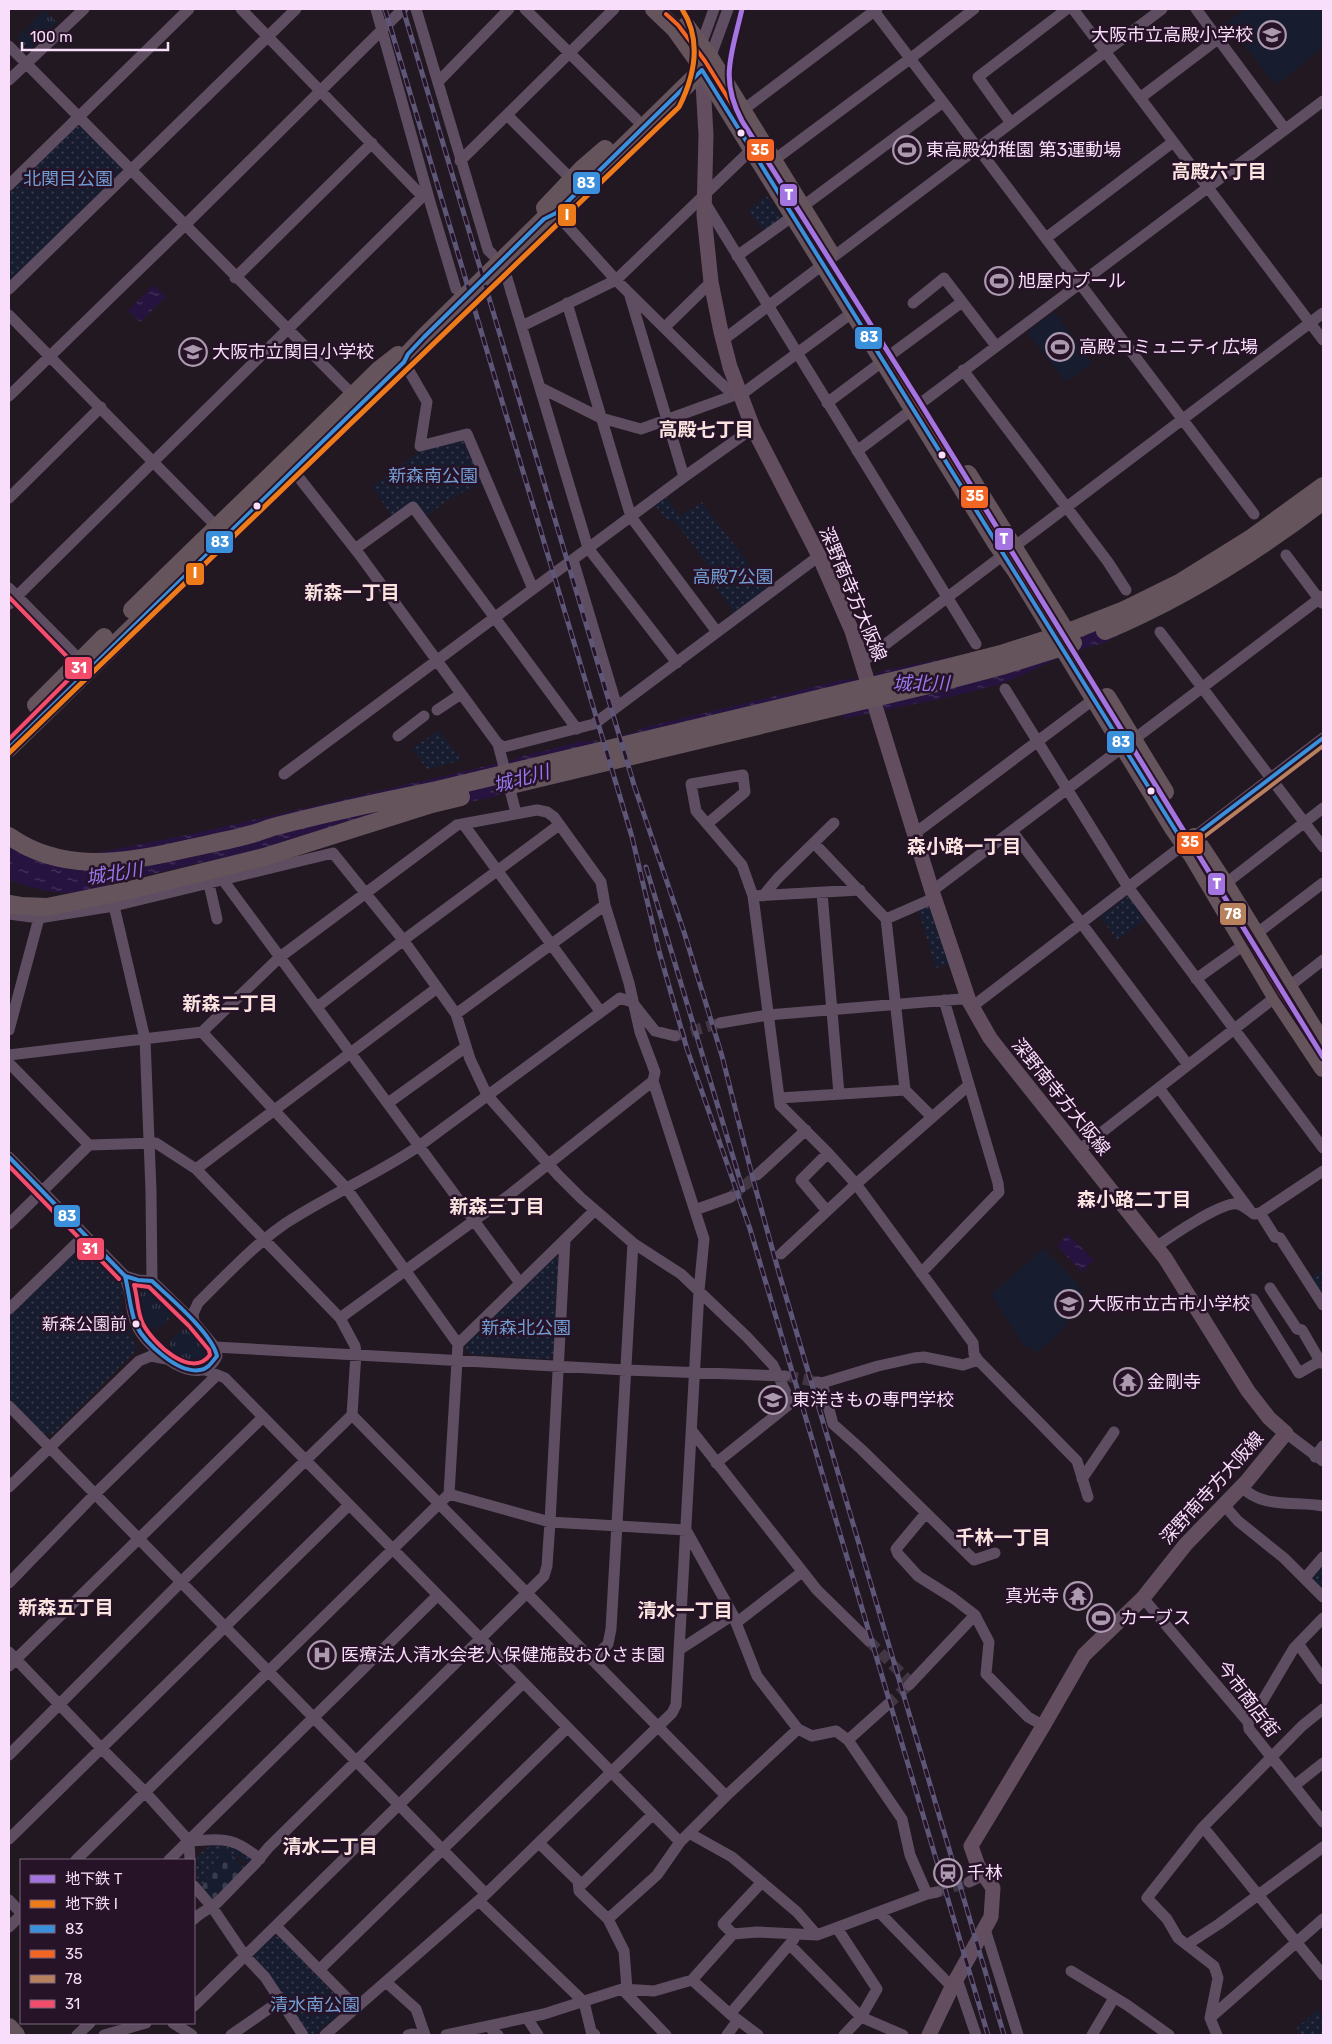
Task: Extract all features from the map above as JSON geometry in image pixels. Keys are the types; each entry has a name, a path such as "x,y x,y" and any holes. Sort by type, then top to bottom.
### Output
{"highway":[{"path":"654,9 702,58 743,110 774,160 798,212"},
{"path":"670,9 702,58 751,150 798,212 1250,939 1323,1068"},
{"path":"404,362 408,354 424,337 544,219 572,180 685,71 702,58"},
{"path":"9,732 84,665 290,465 353,395 389,363 541,216 552,208 702,58"},
{"path":"380,369 385,359 536,211 552,208"},
{"path":"9,748 84,665 217,527 290,465 404,362 417,353 549,224 552,208"},
{"path":"827,260 854,312 888,357"},
{"path":"9,836 41,853 65,860 92,863 128,861 252,834 276,826 376,802 437,790 1001,654 1066,634 1122,611 1187,578 1250,539 1323,486"},
{"path":"9,904 35,907 61,905 235,865 264,858 432,804 941,682 1026,659 1102,633 1186,593 1248,554 1323,501"},
{"path":"1079,663 1094,699 1128,743"},
{"path":"1189,841 1225,884 1250,939"},
{"path":"1282,993 1323,1044"},
{"path":"9,2027 16,2035"}],"main road":[{"name":"深野南寺方大阪線","path":"702,58 706,135 704,215 711,282 723,340 753,428 819,556 852,630 914,834 969,1001 990,1038 1174,1271 1248,1391 1268,1418 1281,1430 1242,1487 1186,1544 1143,1598 1084,1655 1044,1726 971,1846 972,1860 993,1888 991,1917 984,1926 954,1983 929,2035"}],"street":[{"path":"9,80 84,9"},
{"path":"9,184 188,9"},
{"path":"241,9 372,143 425,194"},
{"path":"9,290 296,9"},
{"path":"376,9 425,194 456,289"},
{"path":"9,396 403,9"},
{"path":"416,9 460,162 488,250 492,254"},
{"path":"438,82 509,9"},
{"path":"525,9 636,119"},
{"path":"460,162 614,9"},
{"path":"702,58 714,9"},
{"path":"702,58 728,9"},
{"path":"774,160 974,9"},
{"path":"1011,123 978,77 1067,9"},
{"path":"1073,9 1323,340"},
{"path":"723,340 1162,9"},
{"path":"1196,9 1285,129"},
{"path":"743,110 876,10 910,59 1254,514"},
{"path":"1140,98 1219,38"},
{"path":"9,46 79,115 235,278 289,329 353,395"},
{"path":"857,451 1323,101"},
{"path":"737,256 943,102"},
{"path":"507,115 572,180"},
{"path":"1046,238 1173,142"},
{"path":"235,278 372,143"},
{"path":"522,326 616,280 751,150"},
{"path":"84,665 11,596 154,462 425,194"},
{"path":"704,197 767,306 976,644"},
{"path":"552,208 630,294 721,383 740,394"},
{"path":"501,270 507,278 588,548 677,663"},
{"path":"913,303 944,278 996,346"},
{"path":"665,327 711,282"},
{"path":"630,294 684,476"},
{"path":"827,403 962,302"},
{"path":"567,303 631,517 717,632"},
{"path":"541,388 601,418 641,429 746,391 854,312"},
{"path":"862,664 1323,313"},
{"path":"9,315 217,527"},
{"path":"404,362 427,402 420,446 467,434 533,590"},
{"path":"963,370 1112,568 1126,590"},
{"path":"9,498 101,407"},
{"path":"284,774 684,476 753,428"},
{"path":"290,465 355,549 500,748 516,814"},
{"path":"355,549 413,507 577,729"},
{"path":"886,919 933,894 1066,789 1322,600 1286,555"},
{"path":"500,748 594,724 819,556"},
{"path":"573,560 617,707"},
{"path":"1160,632 1323,848"},
{"path":"1005,689 1128,887 1323,1148"},
{"path":"437,710 461,694"},
{"path":"914,834 1094,699"},
{"path":"398,736 424,716"},
{"path":"720,1023 768,1015 944,1000 961,999 977,1002 1323,738"},
{"path":"707,824 745,792 743,775 691,784 696,811 707,824 742,865 758,896 768,1015 780,1105 856,1184 973,1342 974,1354 978,1360 1077,1462 1088,1497"},
{"path":"1225,884 1323,808"},
{"path":"9,1055 202,1032 280,957 457,825 543,810 554,817 601,882 605,905 629,983 640,1032 655,1072 653,1081 704,1240 699,1291 676,1705 672,1713 483,1897 325,2035"},
{"path":"758,896 834,823"},
{"path":"464,825 600,1011"},
{"path":"317,1008 497,870 559,825"},
{"path":"1012,831 1188,1065"},
{"path":"814,843 886,919 905,1090 932,1117"},
{"path":"9,914 39,918 114,906 333,854 404,941 456,1014 466,1047 487,1095 558,1176 594,1211 633,1243 681,1274 747,1337 783,1376 791,1403 716,1463"},
{"path":"223,880 520,1283"},
{"path":"1196,979 1323,883"},
{"path":"209,884 217,920"},
{"path":"758,896 860,890"},
{"path":"822,893 839,1094"},
{"path":"456,1014 605,905"},
{"path":"114,906 145,1039 149,1143 147,1281"},
{"path":"9,1030 39,918"},
{"path":"1079,1150 1323,960"},
{"path":"196,1169 437,988"},
{"path":"194,1322 193,1314 198,1302 264,1240 286,1224 385,1168 419,1146 620,998 632,1002 655,1031 675,1036"},
{"path":"921,1273 999,1192 944,1000"},
{"path":"77,1859 449,1494 458,1344 347,1189 202,1032"},
{"path":"388,1104 466,1047"},
{"path":"9,1063 88,1145"},
{"path":"340,1318 475,1221 653,1081"},
{"path":"781,1254 856,1184 969,1085"},
{"path":"1159,1088 1275,1237 1280,1238 1323,1304"},
{"path":"779,1098 905,1090"},
{"path":"757,1176 806,1130"},
{"path":"9,1224 88,1145 156,1143 196,1169 340,1318 355,1346 356,1354 352,1415 181,1582 9,1755"},
{"path":"827,1211 801,1180 828,1153"},
{"path":"9,1157 125,1276 134,1318 144,1337 167,1360"},
{"path":"1256,1213 1323,1171"},
{"path":"695,1210 731,1197"},
{"path":"1156,1247 1197,1220 1232,1204 1238,1204 1256,1213"},
{"path":"458,1344 594,1211"},
{"path":"9,1309 85,1235"},
{"path":"195,1918 205,1908 212,1907 260,1859 268,1848 541,1580 546,1571 565,1240"},
{"path":"592,1660 608,1644 610,1639 633,1243"},
{"path":"125,1276 147,1281 194,1322 216,1351 221,1377"},
{"path":"130,1295 136,1285 147,1281"},
{"path":"1252,1299 1299,1373 1322,1363 1302,1330 1297,1328 1270,1288"},
{"path":"139,1360 144,1337"},
{"path":"216,1351 356,1354 626,1370 783,1376"},
{"path":"203,1369 212,1364 216,1351"},
{"path":"9,1487 139,1360 151,1356 167,1360 184,1368 203,1369 221,1377 263,1417 680,1842"},
{"path":"978,1360 963,1365 924,1357 914,1358 820,1382 833,1424 974,1560 995,1553"},
{"path":"9,1583 95,1494 221,1377"},
{"path":"9,1406 442,1849 483,1897 584,2002 591,2031 595,2035"},
{"path":"352,1415 726,1796"},
{"path":"190,1859 189,1841 145,1792 11,1659 263,1417"},
{"path":"1281,1430 1319,1459 1323,1446"},
{"path":"692,1431 817,1590 869,1641"},
{"path":"1082,1479 1114,1432"},
{"path":"1242,1487 1254,1496 1272,1503 1306,1503 1323,1506"},
{"path":"449,1494 550,1522 686,1530"},
{"path":"9,1839 349,1505"},
{"path":"1224,1505 1238,1521 1284,1558 1323,1597"},
{"path":"926,1513 896,1549 898,1554 918,1576 953,1598 975,1615 989,1642 986,1674 1028,1716 1044,1726"},
{"path":"446,2035 527,2018 624,1989 654,1991 692,1980 733,1934 757,1932 816,1934 932,1893 910,1855 902,1819 848,1740 836,1731 812,1736 798,1729 757,1676 734,1619 686,1530"},
{"path":"1305,1578 1323,1557"},
{"path":"679,1650 734,1619 802,1572"},
{"path":"170,1859 438,1595"},
{"name":"今市商店街","path":"1143,1598 1248,1722 1249,1729 1323,1822"},
{"path":"909,1682 975,1615"},
{"path":"1248,1722 1253,1717 1294,1648 1299,1646 1323,1618"},
{"path":"1299,1646 1323,1679"},
{"path":"195,2005 524,1683"},
{"path":"848,1740 887,1705"},
{"path":"1217,2035 1210,2018 1218,1978 1214,1966 1178,1938 1167,1919 1147,1898 1203,1828 1302,1726 1323,1708"},
{"path":"320,1969 567,1728"},
{"path":"608,1919 657,1875 689,1832 798,1729"},
{"path":"1294,1786 1323,1763"},
{"path":"579,1886 652,1815"},
{"path":"1203,1828 1296,1942 1319,1961 1323,1975"},
{"path":"689,1832 732,1857 797,1912 816,1934"},
{"path":"189,1841 227,1839 242,1845 260,1859"},
{"path":"539,1843 578,1881 582,1894 608,1919 624,1951 624,1989 666,2035"},
{"path":"1188,1944 1323,1847"},
{"path":"969,1882 984,1875"},
{"path":"733,1934 723,1924 762,1882"},
{"path":"195,1887 212,1907 244,1956 265,1977 303,2035"},
{"path":"9,1900 20,1913"},
{"path":"879,1912 954,1983 976,2035"},
{"path":"9,1927 20,1915"},
{"path":"1210,2018 1323,1919"},
{"path":"276,1926 357,2008"},
{"path":"984,1926 1018,2035"},
{"path":"837,1928 878,1989 861,2017 844,2035"},
{"path":"728,2035 734,2017 798,1934"},
{"path":"790,1945 861,2017 903,2035"},
{"path":"1071,1971 1169,2035"},
{"path":"692,1980 734,2017 758,2035"},
{"path":"386,1982 416,2009 425,2035"},
{"path":"1092,2035 1114,1998"},
{"path":"231,2035 280,2001"},
{"path":"527,2018 538,2035"},
{"path":"77,2035 88,2024"},
{"path":"104,2035 142,2024"},
{"path":"177,2024 192,2035"},
{"path":"488,2026 498,2035"},
{"path":"408,2035 421,2035"}],"green space":[{"name":"大阪市立高殿小学校","path":"1245,9 1319,9 1323,13 1323,47 1276,85 1227,23"},
{"path":"44,10 57,22 30,50 17,38"},
{"name":"北関目公園","path":"76,127 82,127 121,167 121,172 9,281 9,192"},
{"name":"東高殿幼稚園 第3運動場","path":"907,136 920,154 907,164 894,146"},
{"path":"767,196 783,220 764,232 748,210"},
{"name":"高殿コミュニティ広場","path":"1054,312 1092,363 1066,382 1027,332"},
{"name":"新森南公園","path":"466,440 484,483 452,497 424,518 413,503 392,517 372,486 421,450"},
{"name":"高殿7公園","path":"665,495 680,516 702,502 768,589 735,614 704,573 710,569 673,519 669,522 653,503"},
{"path":"439,730 462,760 427,769 412,749"},
{"path":"1125,897 1129,898 1145,920 1117,940 1100,917"},
{"path":"927,905 930,906 950,964 936,968 918,909"},
{"path":"83,1244 120,1284 123,1294 121,1309 125,1323 137,1346 135,1352 53,1434 44,1434 9,1398 9,1316"},
{"path":"1044,1248 1078,1284 1082,1293 1063,1330 1038,1352 1023,1345 991,1294"},
{"name":"新森北公園","path":"554,1256 559,1259 554,1354 550,1359 468,1354 465,1345"},
{"path":"1323,1269 1323,1300 1310,1278"},
{"path":"146,1289 154,1292 161,1298 171,1313 162,1326 155,1329 148,1328 143,1323 137,1308 140,1294"},
{"path":"185,1329 197,1335 206,1345 210,1353 207,1360 198,1363 189,1362 172,1354 170,1342 177,1333"},
{"path":"1323,1563 1323,1593 1310,1579"},
{"path":"227,1843 253,1859 247,1865 238,1856 235,1858 224,1848 201,1888 196,1870 198,1856 209,1847"},
{"path":"224,1848 245,1868 214,1899 209,1897 201,1888"},
{"name":"清水南公園","path":"279,1936 344,2004 344,2010 315,2035 309,2035 267,1974 254,1960 253,1955 271,1937"},
{"path":"1318,2009 1323,2016 1323,2035 1302,2035 1296,2029"}],"water":[{"path":"154,285 166,297 140,322 128,310"},
{"name":"城北川","path":"1323,477 1323,511 1105,643 1079,650 1005,682 965,693 844,719 843,714 519,791 116,882 94,892 64,893 48,891 9,879 9,841 72,858 201,832 513,760 583,741 590,742 636,732 642,728 847,679 865,678 882,671 1019,643 1121,603 1185,574 1228,548"},
{"path":"1068,1234 1094,1260 1082,1272 1057,1246"}],"pier":[{"path":"623,732 633,766 608,772 597,738"}],"tunnel":[{"path":"675,1036 720,1023"},
{"path":"731,1197 757,1175"},
{"path":"787,1376 817,1382"},
{"path":"869,1641 907,1679"},
{"path":"887,1705 909,1685"},
{"path":"937,1892 969,1882"}],"railway":[{"path":"385,9 632,837 659,951 687,1049 750,1229 988,2035"},
{"path":"403,9 634,785 684,932 722,1056 779,1273 1004,2035"},
{"path":"646,867 743,1190"}],"metro line":[{"name":"I","path":"9,753 679,107 689,83 694,58 692,33 682,9"},
{"name":"T","path":"742,9 732,53 729,79 735,106 742,121 919,401 1323,1057"}],"transit line":[{"name":"35","path":"666,14 678,25 705,61 1178,825 1220,887 1318,1047"},
{"name":"83","path":"9,748 404,362 408,354 424,337 544,219 556,213 702,70 1184,844 1323,738"},
{"name":"31","path":"9,597 79,669 9,739"},
{"name":"78","path":"1323,746 1192,846 1281,994 1323,1057"},
{"name":"83","path":"9,1157 125,1276"},
{"name":"31","path":"9,1166 119,1279"},
{"name":"83","path":"125,1276 138,1280 152,1281 189,1316 214,1347 217,1356 210,1365 200,1370 191,1370 172,1362 154,1348 136,1325 125,1276"},
{"name":"31","path":"134,1285 149,1287 189,1326 209,1350 210,1355 202,1362 193,1363 183,1361 164,1349 143,1324 134,1285"}],"place":[{"name":"大阪市立高殿小学校","path":"1272,35"},
{"name":"東高殿幼稚園 第3運動場","path":"907,150"},
{"name":"旭屋内プール","path":"999,281"},
{"name":"高殿コミュニティ広場","path":"1060,347"},
{"name":"大阪市立関目小学校","path":"193,352"},
{"name":"大阪市立古市小学校","path":"1069,1304"},
{"name":"新森公園前","path":"136,1324"},
{"name":"金剛寺","path":"1128,1382"},
{"name":"東洋きもの専門学校","path":"773,1400"},
{"name":"真光寺","path":"1078,1596"},
{"name":"カーブス","path":"1101,1618"},
{"name":"医療法人清水会老人保健施設おひさま園","path":"322,1655"},
{"name":"千林","path":"948,1873"}],"district":[{"name":"高殿六丁目","path":"1219,171"},
{"name":"高殿七丁目","path":"706,429"},
{"name":"新森一丁目","path":"352,592"},
{"name":"森小路一丁目","path":"964,846"},
{"name":"新森二丁目","path":"230,1003"},
{"name":"森小路二丁目","path":"1134,1199"},
{"name":"新森三丁目","path":"497,1206"},
{"name":"千林一丁目","path":"1003,1537"},
{"name":"新森五丁目","path":"66,1607"},
{"name":"清水一丁目","path":"685,1610"},
{"name":"清水二丁目","path":"330,1846"}]}
